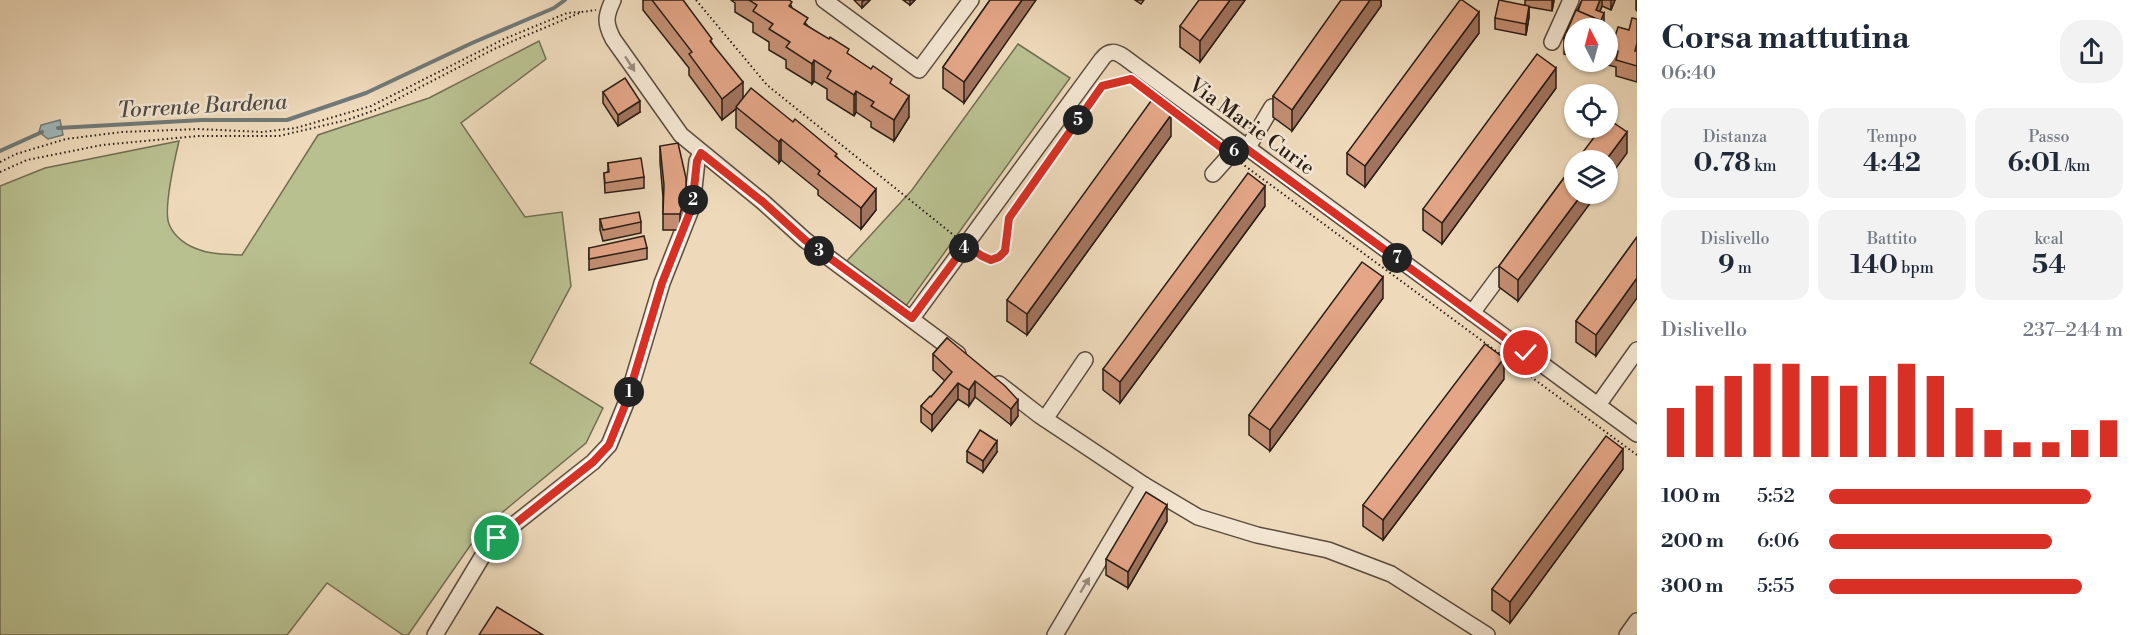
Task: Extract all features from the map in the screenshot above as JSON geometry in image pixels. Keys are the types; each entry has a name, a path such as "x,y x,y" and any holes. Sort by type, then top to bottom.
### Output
{"street":[{"path":"613,0 607,12 606,25 681,135 763,202 805,240 966,360"},
{"path":"824,0 919,70 971,0"},
{"path":"1552,42 1571,0"},
{"name":"Via Marie Curie","path":"912,318 1102,59 1110,51 1117,52 1239,149 1472,313 1637,434"},
{"path":"1213,174 1239,149 1272,107"},
{"path":"435,635 482,557 497,538 593,462 609,445 626,403 662,283 692,207 697,161 701,153"},
{"path":"1472,313 1500,275"},
{"path":"1598,405 1637,350"},
{"path":"1045,419 1085,360"},
{"path":"984,373 1045,419 1144,485 1198,517 1257,535 1328,550 1391,574 1487,635"},
{"path":"1055,635 1144,485"},
{"path":"1627,635 1637,621"}],"path":[{"path":"696,0 767,85 966,245 991,260 999,257 1005,251 1009,218 1102,86 1131,79"},
{"path":"0,162 16,154 66,139 122,132 199,129 262,132 296,128 371,106 504,39 567,13 597,9"},
{"path":"0,172 27,160 102,145 198,136 279,136 347,120 378,109 494,49 582,12"},
{"path":"1239,149 1637,455"}],"green space":[{"path":"539,41 546,59 461,123 525,217 562,212 571,286 530,363 603,408 586,443 481,530 408,635 403,635 327,583 287,635 0,635 0,186 45,168 179,141 167,207 171,229 195,248 210,253 242,255 318,135 429,98"},
{"path":"1018,44 1070,78 906,306 846,262 912,190"}],"water":[{"path":"60,120 63,135 48,139 39,132 41,125"}],"building":[{"path":"652,0 683,0 712,39 710,41 743,82 722,99 689,54 692,52"},
{"path":"749,0 789,0 792,2 789,6 808,18 804,24 829,39 830,37 849,49 847,53 871,69 873,66 892,79 890,83 909,96 894,120 871,106 874,102 856,91 854,95 827,78 831,71 814,60 812,64 786,47 790,42 769,29 773,24 753,11 757,5"},
{"path":"990,0 1022,0 964,82 943,67"},
{"path":"1199,0 1230,0 1200,41 1180,26"},
{"path":"1341,0 1370,0 1292,110 1273,96"},
{"path":"1460,0 1479,12 1365,166 1347,153"},
{"path":"1499,0 1529,6 1526,24 1495,18"},
{"path":"1582,0 1600,0 1596,10 1604,13 1602,18 1594,18 1578,11"},
{"path":"1576,10 1594,18 1573,18"},
{"path":"1632,18 1637,19 1635,51 1637,51 1637,66 1618,61 1618,27 1629,30"},
{"path":"1537,54 1556,68 1442,223 1423,209"},
{"path":"625,78 640,101 618,115 603,92"},
{"path":"751,88 793,122 795,119 837,154 835,156 876,189 861,208 818,174 820,171 781,139 779,142 736,107"},
{"path":"1151,101 1171,115 1027,314 1007,300"},
{"path":"1618,126 1627,132 1614,150 1584,150 1594,138 1618,138"},
{"path":"678,143 686,178 686,192 680,214 663,214 664,185 660,146"},
{"path":"641,158 644,177 605,183 604,173 609,172 608,163"},
{"path":"1248,173 1265,186 1120,382 1103,369"},
{"path":"1564,178 1564,204 1575,204 1518,280 1499,266"},
{"path":"639,212 641,222 603,230 600,219"},
{"path":"644,236 647,248 589,259 589,248"},
{"path":"1637,237 1637,278 1596,335 1576,321"},
{"path":"1362,262 1383,277 1270,430 1249,415"},
{"path":"947,338 1005,386 1018,400 1011,409 975,381 969,390 958,383 932,415 921,406 952,372 933,354"},
{"path":"1485,344 1504,358 1383,520 1363,505"},
{"path":"980,430 997,441 983,461 967,451"},
{"path":"1606,436 1623,449 1510,602 1492,589"},
{"path":"1146,492 1167,505 1128,572 1106,559"},
{"path":"497,607 543,635 479,635"}],"waterway":[{"name":"Torrente Bardena","path":"58,128 202,120 287,120 366,93 472,43 554,8 565,0"},
{"name":"Torrente Bardena","path":"0,151 42,132"}],"route":[{"path":"497,538 593,462 609,445 626,403 662,283 692,207 697,161 701,153 763,202 805,240 912,318 966,245 991,260 999,257 1005,251 1009,218 1102,86 1131,79 1231,155 1240,144 1526,353"}]}
